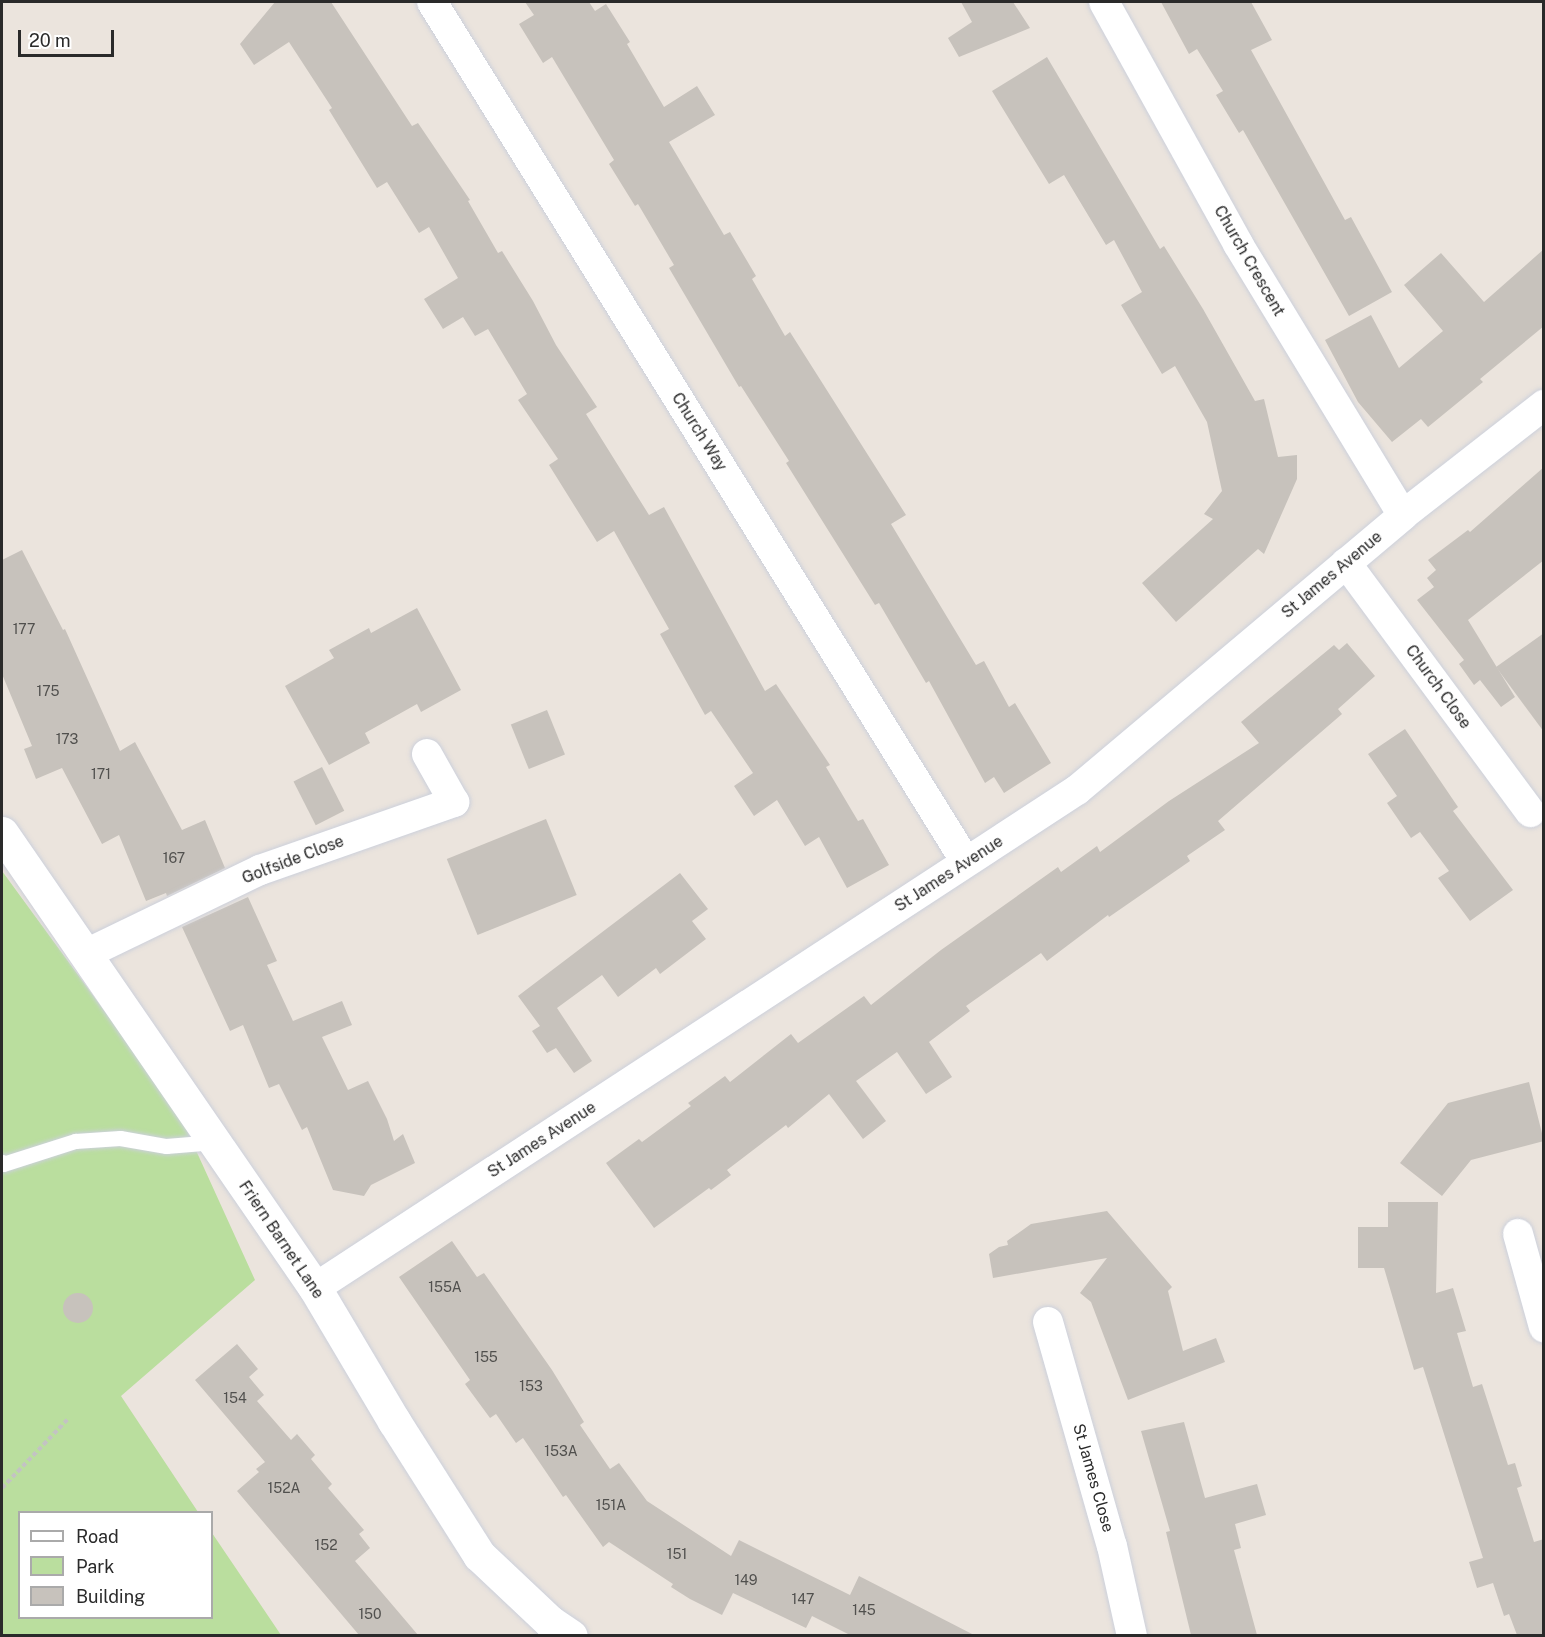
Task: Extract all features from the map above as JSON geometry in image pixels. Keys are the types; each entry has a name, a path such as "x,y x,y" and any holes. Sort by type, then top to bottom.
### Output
{"main road":[{"name":"Friern Barnet Lane","path":"2,833 315,1288 394,1421 479,1555 550,1622 571,1635"}],"street":[{"name":"Church Way","path":"432,2 966,862"},
{"name":"Church Crescent","path":"1104,2 1238,244 1403,515"},
{"name":"St James Avenue","path":"315,1288 1077,790 1403,515 1544,405"},
{"name":"Church Close","path":"1346,563 1530,812"},
{"name":"Golfside Close","path":"86,954 260,870 454,802 427,754"},
{"path":"1518,1234 1544,1327"},
{"name":"St James Close","path":"1048,1322 1112,1546 1132,1635"}],"lane":[{"path":"2,1162 3,1164 75,1141 120,1138 166,1146 215,1142"}],"path":[{"path":"2,1488 69,1418"}],"green space":[{"path":"2,871 179,1113 255,1280 121,1396 197,1511 18,1511 18,1619 213,1619 213,1534 281,1635 2,1635"}],"building":[{"path":"275,2 331,2 412,126 418,123 470,200 468,201 498,253 502,251 533,301 556,345 597,407 586,414 649,515 664,507 765,691 776,684 830,765 826,767 858,821 863,819 889,865 847,888 819,837 805,846 777,800 754,816 734,786 753,773 711,711 705,715 660,634 669,629 614,531 597,542 549,465 558,459 518,400 527,394 488,329 475,336 463,317 443,329 424,299 458,278 429,227 419,233 387,182 377,188 329,110 332,108 289,42 254,65 240,44"},
{"path":"525,2 589,2 595,11 606,4 630,42 627,44 664,107 697,86 715,115 669,142 724,235 730,232 756,276 752,279 785,336 790,332 906,515 891,524 976,665 984,661 1009,707 1015,703 1051,763 1004,793 994,777 985,783 929,681 926,683 879,603 875,605 786,463 789,461 741,386 739,387 669,268 674,265 638,204 635,206 609,164 614,160 552,57 543,63 519,24 534,15"},
{"path":"961,2 1013,2 1030,28 959,57 948,38 972,22"},
{"path":"1161,2 1251,2 1272,40 1251,50 1345,220 1351,217 1392,292 1349,316 1243,130 1239,133 1216,95 1223,91 1197,49 1189,54"},
{"path":"1047,57 1160,249 1164,246 1203,309 1255,401 1264,399 1278,457 1297,455 1297,479 1264,554 1258,549 1176,622 1142,583 1213,519 1204,514 1222,491 1207,422 1175,366 1162,374 1121,305 1142,292 1114,240 1106,245 1064,175 1049,184 992,91"},
{"path":"1544,249 1544,326 1480,379 1483,382 1428,427 1421,419 1392,442 1358,402 1325,340 1371,315 1399,368 1443,331 1404,285 1441,253 1484,302"},
{"path":"1544,467 1544,560 1468,620 1515,697 1501,707 1480,680 1474,685 1459,664 1464,660 1417,600 1434,587 1427,578 1436,570 1428,560 1468,530 1470,532"},
{"path":"22,550 63,630 65,629 120,751 135,742 182,830 205,820 225,868 167,896 166,893 146,901 119,835 102,844 62,768 36,779 24,749 32,746 2,674 2,560"},
{"path":"417,608 461,690 421,712 417,704 365,733 370,743 329,765 285,686 334,658 329,650 369,628 371,633"},
{"path":"1544,633 1544,732 1496,667"},
{"path":"1347,643 1375,676 1338,709 1342,714 1218,821 1225,830 1187,856 1190,861 1109,917 1108,915 1047,961 1041,953 966,1006 970,1011 929,1042 952,1077 926,1094 897,1052 856,1081 886,1121 863,1139 829,1094 788,1128 786,1125 727,1170 731,1175 654,1228 606,1163 639,1139 642,1142 691,1106 688,1103 725,1076 730,1082 791,1034 798,1043 864,996 871,1005 941,950 1058,867 1061,872 1097,846 1100,852 1169,801 1259,743 1241,722 1334,645 1339,650"},
{"path":"547,710 565,755 529,769 511,725"},
{"path":"1405,729 1458,807 1453,811 1513,890 1470,921 1438,878 1449,871 1420,832 1411,838 1387,803 1397,796 1368,754"},
{"path":"322,767 344,811 316,825 293,782"},
{"path":"546,819 577,895 478,935 447,859"},
{"path":"680,873 708,909 692,921 706,939 660,974 656,968 618,997 602,975 557,1008 592,1061 574,1073 556,1048 547,1053 532,1031 540,1026 518,996"},
{"path":"248,897 277,961 267,965 293,1021 342,1001 352,1025 322,1037 348,1090 368,1081 387,1119 394,1141 403,1134 415,1163 371,1185 364,1196 333,1190 307,1127 302,1130 279,1084 269,1088 243,1025 230,1031 182,927"},
{"path":"1529,1082 1544,1141 1471,1160 1442,1196 1400,1163 1448,1103"},
{"path":"1388,1202 1438,1202 1436,1293 1453,1288 1466,1331 1457,1333 1473,1387 1482,1384 1508,1465 1515,1463 1522,1486 1517,1488 1534,1542 1544,1539 1544,1635 1517,1635 1509,1614 1504,1616 1493,1583 1477,1588 1469,1562 1483,1558 1423,1367 1414,1370 1384,1268 1358,1268 1358,1227 1388,1227"},
{"path":"1107,1211 1172,1287 1168,1291 1183,1351 1216,1338 1225,1362 1128,1400 1091,1302 1080,1293 1107,1258 993,1278 989,1254 999,1247 1008,1245 1007,1241 1031,1224"},
{"path":"452,1241 477,1277 484,1273 552,1370 584,1422 580,1425 610,1469 619,1463 647,1501 731,1556 739,1540 850,1595 859,1576 974,1635 850,1635 812,1616 806,1628 733,1593 722,1615 671,1587 673,1584 609,1542 603,1547 566,1495 563,1497 523,1438 516,1443 496,1414 490,1418 465,1384 470,1380 399,1277"},
{"path":"78,1293 89,1297 93,1308 89,1319 78,1323 67,1319 63,1308 67,1297"},
{"path":"237,1344 258,1369 249,1377 264,1395 257,1401 291,1440 297,1434 315,1455 311,1459 332,1484 328,1488 364,1530 359,1534 370,1548 355,1561 418,1635 359,1635 237,1491 259,1472 256,1469 265,1462 195,1380"},
{"path":"1184,1422 1205,1498 1257,1484 1266,1515 1235,1524 1241,1548 1234,1550 1257,1635 1191,1635 1166,1532 1170,1531 1141,1431"}]}
